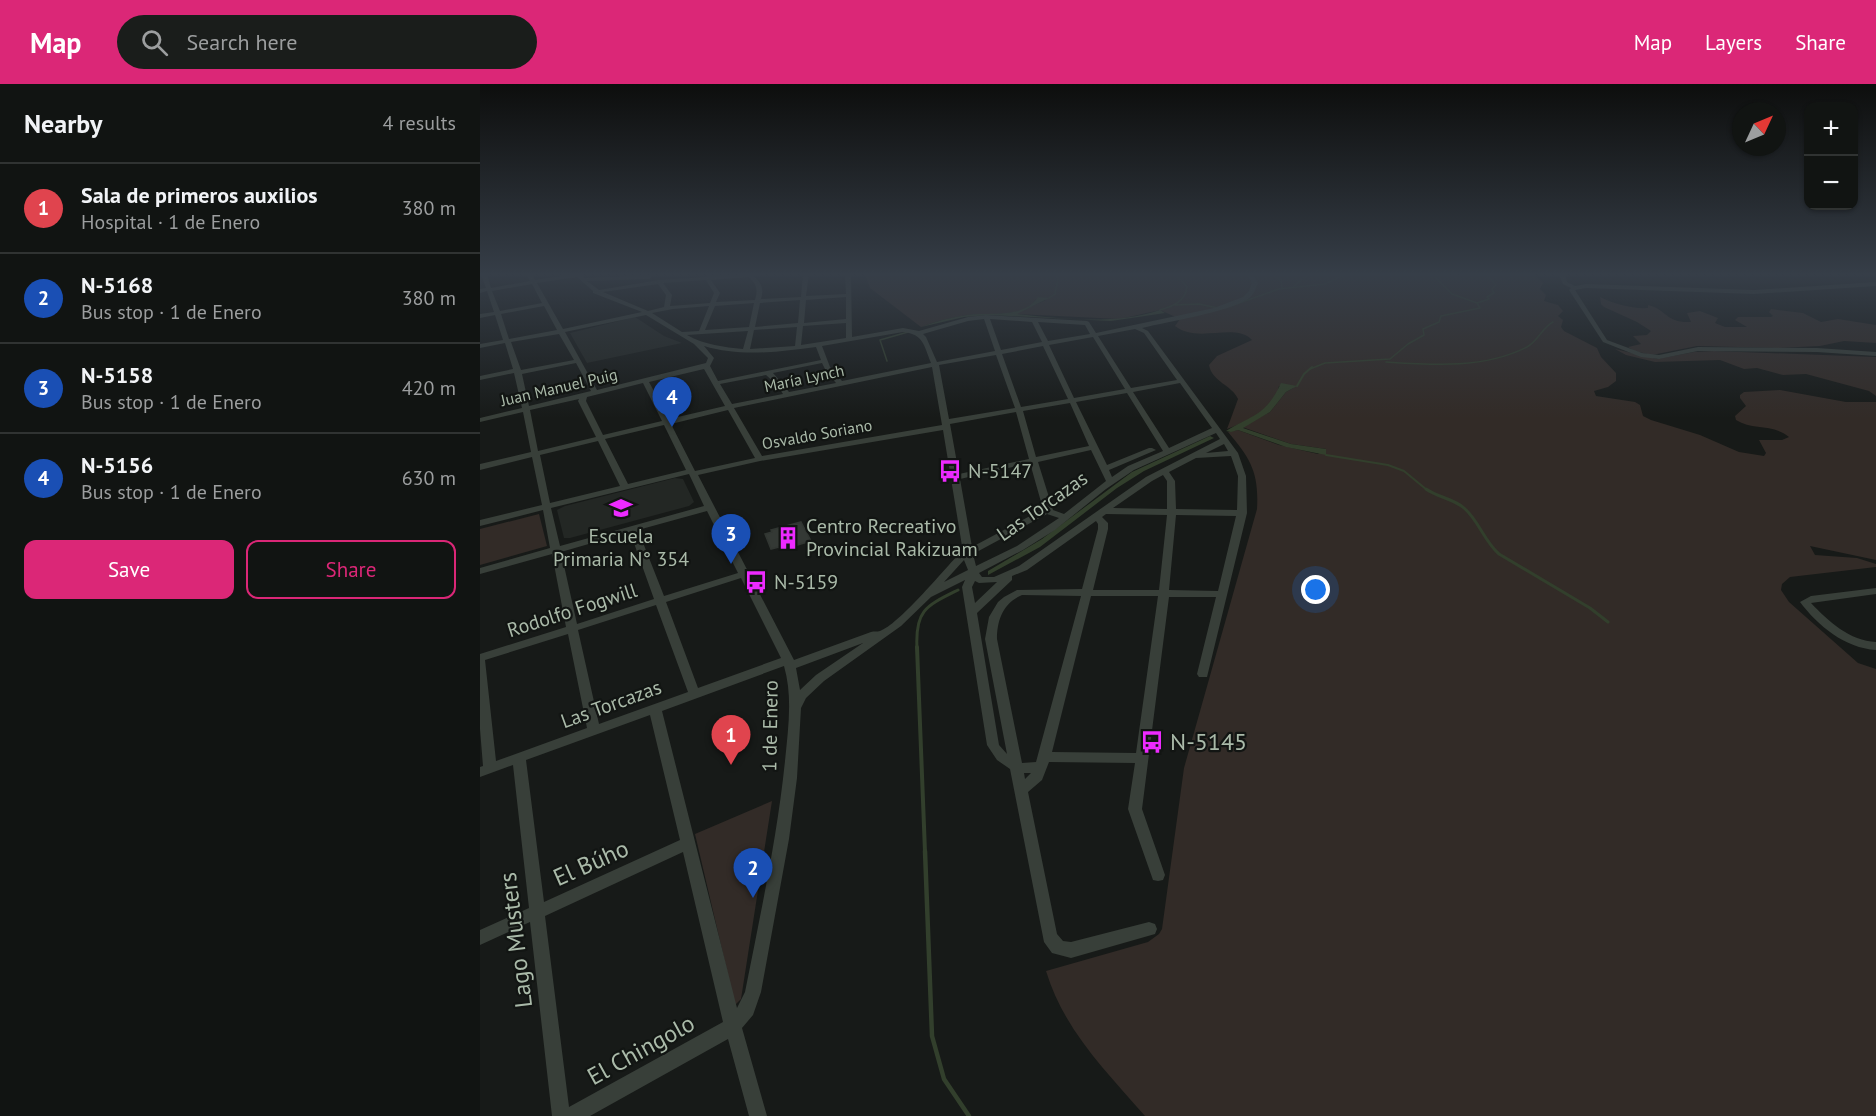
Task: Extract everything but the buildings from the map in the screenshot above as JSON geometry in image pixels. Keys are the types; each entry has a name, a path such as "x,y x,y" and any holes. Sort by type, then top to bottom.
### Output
{"street":[{"path":"500,322 518,372 594,731"},
{"path":"556,322 595,392"},
{"path":"480,346 603,322"},
{"path":"663,322 694,341 711,358 706,366 760,459"},
{"path":"702,331 705,322"},
{"path":"746,350 753,322"},
{"path":"682,334 830,322"},
{"path":"849,322 849,339"},
{"path":"694,341 725,349 746,350 818,344 903,330 919,333 957,322"},
{"path":"988,322 1019,410 1048,510"},
{"path":"1036,322 1110,481"},
{"path":"1085,322 1165,448 1104,469"},
{"name":"María Lynch","path":"480,467 730,407 935,364 1158,322"},
{"path":"1592,322 1602,338 1616,347 1641,355 1659,357 1698,349 1824,350 1876,354"},
{"path":"798,346 800,324"},
{"path":"1136,327 1146,332 1225,440 1234,453 1242,476 1242,513 1203,674"},
{"path":"919,333 925,339 935,364 973,573 976,578 987,582 1012,574"},
{"path":"818,344 824,361 841,384"},
{"path":"1855,348 1876,349"},
{"path":"480,378 578,361"},
{"path":"716,383 824,361"},
{"name":"Juan Manuel Puig","path":"480,420 706,366"},
{"path":"767,372 779,383 787,395"},
{"name":"1 de Enero","path":"645,381 789,663 795,708 785,820 755,980 747,1009 733,1026"},
{"name":"Osvaldo Soriano","path":"480,524 692,472 1182,381"},
{"path":"584,395 582,401 625,487"},
{"name":"Las Torcazas","path":"795,708 801,696 820,678 897,624 927,595 1020,549 1066,517 1110,481 1165,448 1217,429"},
{"path":"971,613 1012,574 1099,514 1164,470 1225,440"},
{"path":"956,477 1094,447"},
{"path":"1191,456 1234,453"},
{"path":"1158,875 1135,809 1164,593 1172,512 1171,481 1164,470"},
{"path":"480,566 633,528 709,505"},
{"path":"480,571 709,505"},
{"path":"1048,510 1066,517"},
{"path":"927,595 968,552 1009,533 1048,510"},
{"path":"1099,514 1242,513"},
{"path":"1022,790 1032,782 1043,761 1103,529 1099,514"},
{"path":"633,528 695,695"},
{"path":"973,573 967,587 993,745 997,752 1016,766 1029,770 1043,761 1142,758"},
{"name":"Rodolfo Fogwill","path":"480,660 744,574"},
{"path":"1876,591 1811,599 1805,602 1845,637 1859,645 1876,646"},
{"path":"1149,929 1071,950 1058,948 1050,938 991,639 995,616 1007,599 1021,592 1221,594"},
{"name":"Las Torcazas","path":"485,771 897,624"},
{"path":"480,660 485,771"},
{"path":"655,709 733,1026 758,1116"},
{"name":"Lago Musters","path":"519,758 561,1116"},
{"name":"El Búho","path":"480,938 688,843"},
{"name":"El Chingolo","path":"572,1116 733,1026"}],"shaded area":[{"path":"614,322 643,322 664,336 682,343 587,363 570,333"},
{"path":"915,322 936,322 921,327"},
{"path":"1178,322 1562,322 1561,327 1564,331 1597,348 1601,357 1616,373 1616,381 1608,387 1594,391 1596,396 1635,402 1640,405 1643,416 1651,420 1700,435 1739,452 1764,456 1766,453 1759,440 1782,440 1789,437 1776,430 1736,420 1735,416 1746,406 1740,398 1744,392 1780,390 1846,402 1876,402 1876,560 1810,546 1815,555 1857,558 1876,564 1876,567 1790,577 1782,584 1781,590 1789,602 1858,663 1876,669 1876,1116 1145,1116 1075,1031 1063,1012 1046,971 1148,942 1162,929 1184,768 1257,509 1257,486 1252,467 1243,450 1228,432 1238,430 1279,445 1318,454 1326,449 1291,444 1242,427 1270,412 1286,392 1293,388 1279,386 1272,402 1259,414 1227,429 1238,399 1214,376 1209,365 1217,356 1252,340 1236,333 1194,333 1175,326"},
{"path":"1637,322 1716,322 1725,327 1747,327 1739,322 1858,322 1876,325 1876,343 1844,341 1820,346 1778,348 1697,346 1652,355 1634,351 1628,347 1641,344 1633,336 1647,335 1651,331"},
{"path":"1615,349 1657,359 1714,351 1876,357 1876,396 1869,391 1806,374 1783,375 1757,368 1744,369 1720,360 1655,362 1626,355"},
{"path":"1281,383 1297,386 1286,392 1270,412 1243,428 1291,444 1326,449 1326,455 1286,447 1238,430 1226,431 1265,408"},
{"path":"1210,436 1214,438 1144,471 1117,488 1040,547 988,575 988,571 1042,539 1132,472"},
{"name":"Escuela Primaria N° 354","path":"675,478 683,479 694,502 689,506 564,538 557,510"},
{"path":"539,514 547,546 480,565 480,529"},
{"path":"772,801 741,999 735,1005 695,834"}],"waterway":[{"path":"1310,369 1325,363 1390,359 1408,344 1424,335 1423,329 1439,322"},
{"path":"1386,362 1458,364 1493,359 1527,347 1553,322"},
{"path":"887,361 880,340 908,332"},
{"path":"1297,386 1304,374 1312,367"},
{"path":"1326,455 1388,465 1404,471 1427,490"},
{"path":"1426,489 1464,508 1499,554 1590,608 1608,622"},
{"path":"917,647 918,625 925,611 930,605 958,590"},
{"path":"917,647 925,852"},
{"path":"925,851 932,1036 944,1079 969,1116"}],"place":[{"name":"N-5156","path":"672,427"},
{"name":"N-5147","path":"950,471"},
{"name":"Escuela Primaria N° 354","path":"621,508"},
{"name":"Centro Recreativo Provincial Rakizuam","path":"788,538"},
{"name":"N-5158","path":"731,564"},
{"name":"N-5159","path":"756,582"},
{"name":"N-5145","path":"1152,742"},
{"name":"Sala de primeros auxilios","path":"731,765"},
{"name":"N-5168","path":"753,898"}]}
